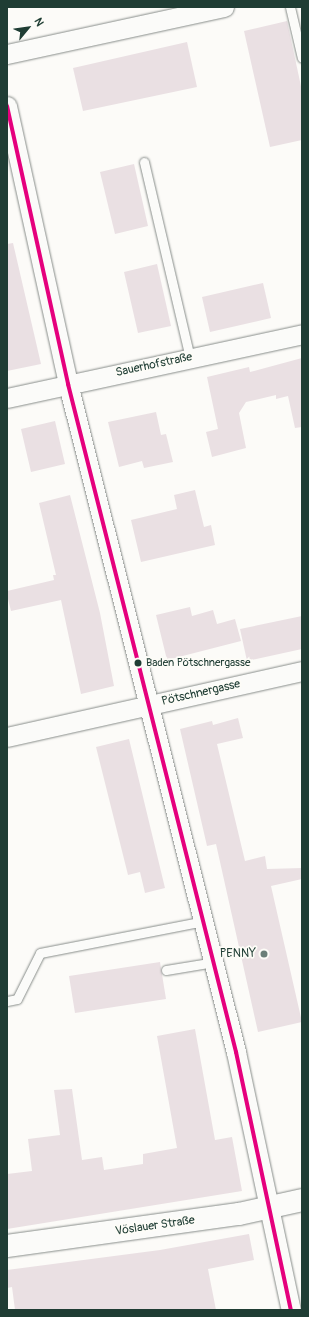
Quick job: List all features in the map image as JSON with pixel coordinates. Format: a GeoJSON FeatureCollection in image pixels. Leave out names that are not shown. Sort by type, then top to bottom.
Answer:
{"type":"FeatureCollection","features":[{"type":"Feature","properties":{"kind":"street"},"geometry":{"type":"LineString","coordinates":[[7,54],[224,7]]}},
{"type":"Feature","properties":{"kind":"street"},"geometry":{"type":"LineString","coordinates":[[7,106],[68,384],[148,705],[205,921],[236,1052],[268,1208],[291,1310]]}},
{"type":"Feature","properties":{"kind":"street","name":"Sauerhofstraße"},"geometry":{"type":"LineString","coordinates":[[7,398],[302,334]]}},
{"type":"Feature","properties":{"kind":"street","name":"Pötschnergasse"},"geometry":{"type":"LineString","coordinates":[[7,737],[302,671]]}},
{"type":"Feature","properties":{"kind":"street","name":"Vöslauer Straße"},"geometry":{"type":"LineString","coordinates":[[7,1246],[239,1214],[302,1200]]}},
{"type":"Feature","properties":{"kind":"lane"},"geometry":{"type":"LineString","coordinates":[[290,7],[302,58]]}},
{"type":"Feature","properties":{"kind":"lane"},"geometry":{"type":"LineString","coordinates":[[144,162],[190,358]]}},
{"type":"Feature","properties":{"kind":"lane"},"geometry":{"type":"LineString","coordinates":[[7,1001],[17,999],[40,953],[205,921]]}},
{"type":"Feature","properties":{"kind":"lane"},"geometry":{"type":"LineString","coordinates":[[166,970],[214,962]]}},
{"type":"Feature","properties":{"kind":"building"},"geometry":{"type":"Polygon","coordinates":[[[287,21],[302,91],[302,140],[270,147],[244,31],[287,21]]]}},
{"type":"Feature","properties":{"kind":"building"},"geometry":{"type":"Polygon","coordinates":[[[187,42],[197,87],[83,111],[73,68],[187,42]]]}},
{"type":"Feature","properties":{"kind":"building"},"geometry":{"type":"Polygon","coordinates":[[[134,164],[148,226],[115,234],[100,172],[134,164]]]}},
{"type":"Feature","properties":{"kind":"building"},"geometry":{"type":"Polygon","coordinates":[[[13,243],[41,364],[7,371],[7,244],[13,243]]]}},
{"type":"Feature","properties":{"kind":"building"},"geometry":{"type":"Polygon","coordinates":[[[157,264],[171,326],[138,333],[124,272],[157,264]]]}},
{"type":"Feature","properties":{"kind":"building"},"geometry":{"type":"Polygon","coordinates":[[[263,283],[271,318],[210,332],[202,297],[263,283]]]}},
{"type":"Feature","properties":{"kind":"building"},"geometry":{"type":"Polygon","coordinates":[[[302,358],[302,427],[295,428],[288,396],[276,399],[276,395],[246,402],[239,413],[246,448],[212,457],[206,432],[218,429],[207,377],[249,367],[250,372],[302,358]]]}},
{"type":"Feature","properties":{"kind":"building"},"geometry":{"type":"Polygon","coordinates":[[[156,412],[161,435],[166,434],[173,462],[144,468],[142,461],[119,467],[108,422],[156,412]]]}},
{"type":"Feature","properties":{"kind":"building"},"geometry":{"type":"Polygon","coordinates":[[[55,421],[65,464],[31,472],[21,429],[55,421]]]}},
{"type":"Feature","properties":{"kind":"building"},"geometry":{"type":"Polygon","coordinates":[[[195,490],[204,527],[211,525],[215,545],[141,562],[131,520],[177,509],[174,495],[195,490]]]}},
{"type":"Feature","properties":{"kind":"building"},"geometry":{"type":"Polygon","coordinates":[[[70,495],[100,613],[114,686],[81,694],[61,600],[11,611],[7,595],[7,591],[54,580],[53,575],[56,575],[39,503],[70,495]]]}},
{"type":"Feature","properties":{"kind":"building"},"geometry":{"type":"Polygon","coordinates":[[[190,607],[192,616],[213,610],[217,624],[235,619],[241,641],[167,660],[156,615],[190,607]]]}},
{"type":"Feature","properties":{"kind":"building"},"geometry":{"type":"Polygon","coordinates":[[[302,616],[302,649],[247,661],[240,629],[302,616]]]}},
{"type":"Feature","properties":{"kind":"building","name":"PENNY"},"geometry":{"type":"Polygon","coordinates":[[[238,718],[243,738],[217,744],[245,861],[265,856],[267,869],[302,868],[302,879],[271,886],[302,1022],[258,1032],[216,844],[207,846],[180,729],[212,721],[213,725],[238,718]]]}},
{"type":"Feature","properties":{"kind":"building"},"geometry":{"type":"Polygon","coordinates":[[[129,739],[165,888],[145,893],[140,872],[128,875],[96,747],[129,739]]]}},
{"type":"Feature","properties":{"kind":"building"},"geometry":{"type":"Polygon","coordinates":[[[160,962],[166,999],[75,1013],[69,976],[160,962]]]}},
{"type":"Feature","properties":{"kind":"building"},"geometry":{"type":"Polygon","coordinates":[[[195,1029],[215,1140],[232,1137],[242,1191],[7,1229],[7,1174],[32,1171],[28,1139],[60,1135],[54,1090],[72,1089],[82,1160],[102,1157],[104,1170],[143,1164],[143,1154],[177,1148],[157,1036],[195,1029]]]}},
{"type":"Feature","properties":{"kind":"building"},"geometry":{"type":"Polygon","coordinates":[[[249,1234],[254,1260],[208,1269],[216,1310],[15,1310],[12,1287],[7,1288],[7,1270],[160,1250],[249,1234]]]}},
{"type":"Feature","properties":{"kind":"transit line"},"geometry":{"type":"LineString","coordinates":[[7,106],[68,384],[236,1052],[291,1310]]}},
{"type":"Feature","properties":{"kind":"place","name":"Baden Pötschnergasse"},"geometry":{"type":"Point","coordinates":[138,663]}},
{"type":"Feature","properties":{"kind":"place","name":"PENNY"},"geometry":{"type":"Point","coordinates":[264,954]}}]}
